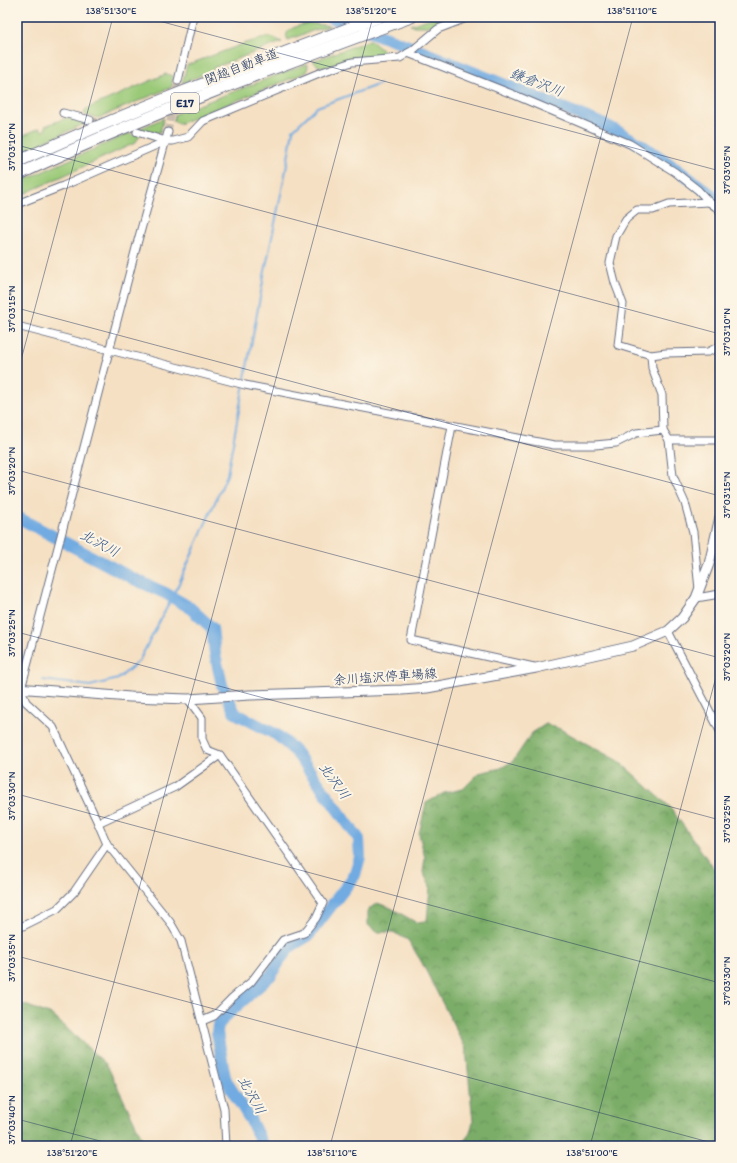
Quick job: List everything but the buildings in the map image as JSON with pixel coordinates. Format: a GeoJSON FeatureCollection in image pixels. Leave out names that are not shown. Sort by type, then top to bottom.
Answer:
{"type":"FeatureCollection","features":[{"type":"Feature","properties":{"kind":"highway","name":"関越自動車道"},"geometry":{"type":"LineString","coordinates":[[17,162],[93,128],[150,105],[379,17]]}},
{"type":"Feature","properties":{"kind":"highway","name":"関越自動車道"},"geometry":{"type":"LineString","coordinates":[[17,175],[55,157],[169,109],[355,37],[407,19]]}},
{"type":"Feature","properties":{"kind":"main road","name":"余川塩沢停車場線"},"geometry":{"type":"LineString","coordinates":[[19,688],[130,697],[188,699],[250,695],[402,690],[427,688],[536,668],[633,646],[668,631],[682,618],[696,598],[709,564],[720,517]]}},
{"type":"Feature","properties":{"kind":"street"},"geometry":{"type":"LineString","coordinates":[[178,81],[193,17]]}},
{"type":"Feature","properties":{"kind":"street"},"geometry":{"type":"LineString","coordinates":[[17,204],[166,141],[188,137],[203,121],[319,73],[352,62],[400,58],[411,51],[438,28],[469,17]]}},
{"type":"Feature","properties":{"kind":"street"},"geometry":{"type":"LineString","coordinates":[[411,51],[630,144],[676,172],[720,210]]}},
{"type":"Feature","properties":{"kind":"street"},"geometry":{"type":"LineString","coordinates":[[63,113],[90,120]]}},
{"type":"Feature","properties":{"kind":"street"},"geometry":{"type":"LineString","coordinates":[[137,132],[166,141]]}},
{"type":"Feature","properties":{"kind":"street"},"geometry":{"type":"LineString","coordinates":[[168,132],[137,244],[62,533],[19,688],[26,702],[53,727],[107,844],[170,922],[181,941],[224,1109],[226,1146]]}},
{"type":"Feature","properties":{"kind":"street"},"geometry":{"type":"LineString","coordinates":[[709,202],[669,204],[654,210],[637,210],[626,219],[616,236],[610,263],[615,283],[623,304],[618,345],[651,355],[666,353],[708,352],[720,346]]}},
{"type":"Feature","properties":{"kind":"street"},"geometry":{"type":"LineString","coordinates":[[17,326],[245,384],[554,445],[594,446],[616,443],[636,433],[663,430]]}},
{"type":"Feature","properties":{"kind":"street"},"geometry":{"type":"LineString","coordinates":[[651,355],[652,368],[662,395],[663,430],[669,440],[673,476],[685,503],[693,532],[699,589]]}},
{"type":"Feature","properties":{"kind":"street"},"geometry":{"type":"LineString","coordinates":[[452,426],[411,640],[536,668]]}},
{"type":"Feature","properties":{"kind":"street"},"geometry":{"type":"LineString","coordinates":[[669,440],[720,440]]}},
{"type":"Feature","properties":{"kind":"street"},"geometry":{"type":"LineString","coordinates":[[696,598],[720,594]]}},
{"type":"Feature","properties":{"kind":"street"},"geometry":{"type":"LineString","coordinates":[[668,631],[720,731]]}},
{"type":"Feature","properties":{"kind":"street"},"geometry":{"type":"LineString","coordinates":[[188,699],[202,718],[202,739],[207,750],[220,756],[322,903],[316,918],[304,933],[283,940],[251,982],[214,1016],[202,1021]]}},
{"type":"Feature","properties":{"kind":"street"},"geometry":{"type":"LineString","coordinates":[[98,823],[175,787],[220,756]]}},
{"type":"Feature","properties":{"kind":"street"},"geometry":{"type":"LineString","coordinates":[[17,929],[57,909],[74,892],[107,844]]}},
{"type":"Feature","properties":{"kind":"green space"},"geometry":{"type":"Polygon","coordinates":[[[434,17],[457,17],[434,26],[410,25],[434,17]]]}},
{"type":"Feature","properties":{"kind":"green space"},"geometry":{"type":"Polygon","coordinates":[[[309,23],[330,26],[288,40],[287,33],[289,30],[309,23]]]}},
{"type":"Feature","properties":{"kind":"green space"},"geometry":{"type":"Polygon","coordinates":[[[268,37],[282,42],[213,68],[212,71],[182,83],[187,65],[246,43],[268,37]]]}},
{"type":"Feature","properties":{"kind":"green space"},"geometry":{"type":"Polygon","coordinates":[[[370,40],[388,55],[351,58],[324,68],[317,65],[313,61],[370,40]]]}},
{"type":"Feature","properties":{"kind":"green space"},"geometry":{"type":"Polygon","coordinates":[[[306,64],[308,65],[307,72],[179,124],[173,121],[175,114],[306,64]]]}},
{"type":"Feature","properties":{"kind":"green space"},"geometry":{"type":"Polygon","coordinates":[[[166,74],[173,76],[172,87],[98,118],[85,115],[84,111],[88,108],[166,74]]]}},
{"type":"Feature","properties":{"kind":"green space"},"geometry":{"type":"Polygon","coordinates":[[[66,118],[86,123],[17,154],[17,138],[40,128],[42,131],[46,129],[45,126],[66,118]]]}},
{"type":"Feature","properties":{"kind":"green space"},"geometry":{"type":"Polygon","coordinates":[[[164,118],[160,132],[156,133],[139,129],[164,118]]]}},
{"type":"Feature","properties":{"kind":"green space"},"geometry":{"type":"Polygon","coordinates":[[[130,133],[140,136],[135,143],[17,197],[17,183],[130,133]]]}},
{"type":"Feature","properties":{"kind":"green space"},"geometry":{"type":"Polygon","coordinates":[[[546,724],[560,729],[618,761],[630,771],[670,807],[720,877],[720,1146],[454,1146],[465,1140],[471,1130],[473,1121],[466,1049],[421,961],[408,940],[393,932],[377,932],[368,925],[368,910],[377,903],[391,908],[417,923],[427,921],[430,886],[423,872],[425,858],[419,834],[426,803],[444,793],[463,789],[479,773],[501,768],[513,761],[532,733],[546,724]]]}},
{"type":"Feature","properties":{"kind":"green space"},"geometry":{"type":"Polygon","coordinates":[[[17,1002],[52,1015],[107,1065],[146,1146],[17,1146],[17,1002]]]}},
{"type":"Feature","properties":{"kind":"waterway","name":"鎌倉沢川"},"geometry":{"type":"LineString","coordinates":[[329,17],[406,45],[605,125],[650,151],[720,201]]}},
{"type":"Feature","properties":{"kind":"waterway"},"geometry":{"type":"LineString","coordinates":[[43,680],[90,686],[118,679],[139,661],[176,590],[227,475],[293,130],[317,107],[380,84]]}},
{"type":"Feature","properties":{"kind":"waterway","name":"北沢川"},"geometry":{"type":"LineString","coordinates":[[17,517],[134,579],[165,593],[189,607],[212,628],[215,654],[222,685],[235,713],[277,735],[295,751],[359,839],[360,857],[355,875],[308,936],[290,947],[271,975],[218,1025],[217,1032],[225,1077],[250,1119],[263,1146]]}},
{"type":"Feature","properties":{"kind":"tunnel"},"geometry":{"type":"LineString","coordinates":[[168,132],[178,81]]}},
{"type":"Feature","properties":{"kind":"tunnel"},"geometry":{"type":"LineString","coordinates":[[90,120],[137,132]]}}]}
